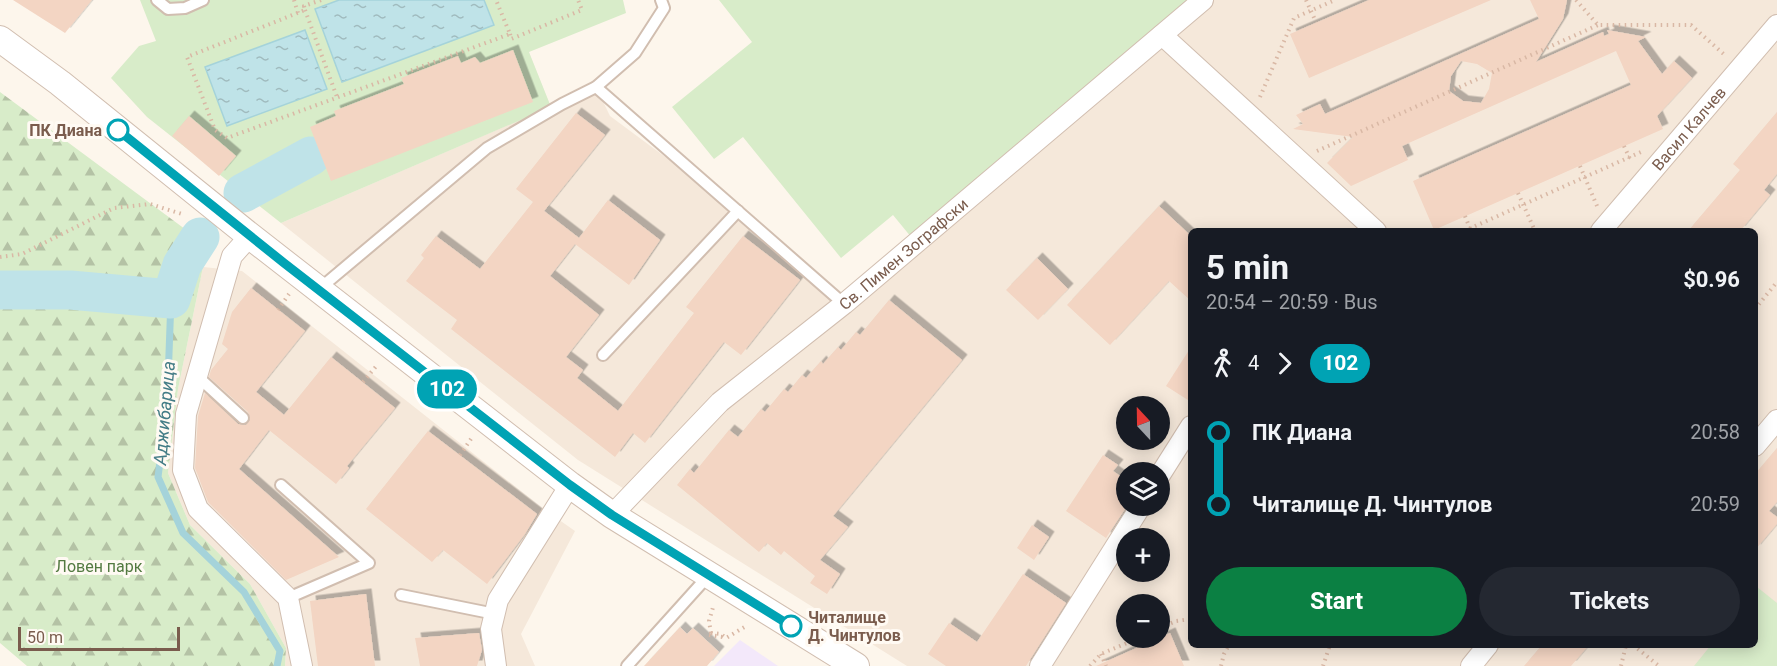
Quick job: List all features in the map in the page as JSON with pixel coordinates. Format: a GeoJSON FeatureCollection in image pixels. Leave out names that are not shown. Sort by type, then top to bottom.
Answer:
{"type":"FeatureCollection","features":[{"type":"Feature","properties":{"kind":"street","name":"Св. Пимен Зографски"},"geometry":{"type":"LineString","coordinates":[[612,515],[720,402],[844,304],[1203,0]]}},
{"type":"Feature","properties":{"kind":"street","name":"Васил Калчев"},"geometry":{"type":"LineString","coordinates":[[1603,228],[1777,25]]}},
{"type":"Feature","properties":{"kind":"street"},"geometry":{"type":"LineString","coordinates":[[1162,35],[1373,228]]}},
{"type":"Feature","properties":{"kind":"street"},"geometry":{"type":"LineString","coordinates":[[0,39],[60,83],[318,290],[570,485],[612,515],[856,666]]}},
{"type":"Feature","properties":{"kind":"street"},"geometry":{"type":"LineString","coordinates":[[250,236],[232,256],[186,414],[183,470],[198,509],[288,598],[302,666]]}},
{"type":"Feature","properties":{"kind":"street"},"geometry":{"type":"LineString","coordinates":[[1758,442],[1777,420]]}},
{"type":"Feature","properties":{"kind":"street"},"geometry":{"type":"LineString","coordinates":[[1168,462],[1188,431]]}},
{"type":"Feature","properties":{"kind":"street"},"geometry":{"type":"LineString","coordinates":[[496,666],[491,629],[498,600],[570,485]]}},
{"type":"Feature","properties":{"kind":"street"},"geometry":{"type":"LineString","coordinates":[[1040,666],[1134,516]]}},
{"type":"Feature","properties":{"kind":"street"},"geometry":{"type":"LineString","coordinates":[[1471,666],[1486,648]]}},
{"type":"Feature","properties":{"kind":"lane"},"geometry":{"type":"LineString","coordinates":[[157,0],[168,9],[185,8],[203,0]]}},
{"type":"Feature","properties":{"kind":"lane"},"geometry":{"type":"LineString","coordinates":[[318,290],[487,148],[596,87],[635,53],[663,8],[661,0]]}},
{"type":"Feature","properties":{"kind":"lane"},"geometry":{"type":"LineString","coordinates":[[596,87],[844,304]]}},
{"type":"Feature","properties":{"kind":"lane"},"geometry":{"type":"LineString","coordinates":[[603,355],[738,211]]}},
{"type":"Feature","properties":{"kind":"lane"},"geometry":{"type":"LineString","coordinates":[[197,376],[243,418]]}},
{"type":"Feature","properties":{"kind":"lane"},"geometry":{"type":"LineString","coordinates":[[281,485],[369,563],[288,598]]}},
{"type":"Feature","properties":{"kind":"lane"},"geometry":{"type":"LineString","coordinates":[[627,666],[709,575]]}},
{"type":"Feature","properties":{"kind":"lane"},"geometry":{"type":"LineString","coordinates":[[401,595],[495,614]]}},
{"type":"Feature","properties":{"kind":"path"},"geometry":{"type":"LineString","coordinates":[[294,0],[298,13]]}},
{"type":"Feature","properties":{"kind":"path"},"geometry":{"type":"LineString","coordinates":[[321,0],[304,6],[338,97]]}},
{"type":"Feature","properties":{"kind":"path"},"geometry":{"type":"LineString","coordinates":[[496,0],[512,39],[582,10],[578,0]]}},
{"type":"Feature","properties":{"kind":"path"},"geometry":{"type":"LineString","coordinates":[[1306,0],[1316,22]]}},
{"type":"Feature","properties":{"kind":"path"},"geometry":{"type":"LineString","coordinates":[[1251,117],[1294,18],[1335,0]]}},
{"type":"Feature","properties":{"kind":"path"},"geometry":{"type":"LineString","coordinates":[[1576,0],[1598,25]]}},
{"type":"Feature","properties":{"kind":"path"},"geometry":{"type":"LineString","coordinates":[[305,10],[188,57],[215,130],[227,138],[510,34]]}},
{"type":"Feature","properties":{"kind":"path"},"geometry":{"type":"LineString","coordinates":[[1298,160],[1598,25],[1691,25],[1739,68]]}},
{"type":"Feature","properties":{"kind":"path"},"geometry":{"type":"LineString","coordinates":[[1474,228],[1651,148]]}},
{"type":"Feature","properties":{"kind":"path"},"geometry":{"type":"LineString","coordinates":[[1580,166],[1603,228]]}},
{"type":"Feature","properties":{"kind":"path"},"geometry":{"type":"LineString","coordinates":[[1518,192],[1533,228]]}},
{"type":"Feature","properties":{"kind":"path"},"geometry":{"type":"LineString","coordinates":[[0,257],[22,254],[114,208],[150,204],[185,215]]}},
{"type":"Feature","properties":{"kind":"path"},"geometry":{"type":"LineString","coordinates":[[1465,216],[1469,228]]}},
{"type":"Feature","properties":{"kind":"path"},"geometry":{"type":"LineString","coordinates":[[1758,305],[1777,282]]}},
{"type":"Feature","properties":{"kind":"path"},"geometry":{"type":"LineString","coordinates":[[278,310],[291,291]]}},
{"type":"Feature","properties":{"kind":"path"},"geometry":{"type":"LineString","coordinates":[[363,382],[376,366]]}},
{"type":"Feature","properties":{"kind":"path"},"geometry":{"type":"LineString","coordinates":[[460,455],[470,441]]}},
{"type":"Feature","properties":{"kind":"path"},"geometry":{"type":"LineString","coordinates":[[716,599],[709,621],[708,636],[726,638],[750,624]]}},
{"type":"Feature","properties":{"kind":"path"},"geometry":{"type":"LineString","coordinates":[[1170,624],[1188,619]]}},
{"type":"Feature","properties":{"kind":"path"},"geometry":{"type":"LineString","coordinates":[[1090,666],[1101,654],[1116,648]]}},
{"type":"Feature","properties":{"kind":"path"},"geometry":{"type":"LineString","coordinates":[[1221,666],[1227,648]]}},
{"type":"Feature","properties":{"kind":"path"},"geometry":{"type":"LineString","coordinates":[[1323,666],[1329,648]]}},
{"type":"Feature","properties":{"kind":"path"},"geometry":{"type":"LineString","coordinates":[[1621,666],[1625,648]]}},
{"type":"Feature","properties":{"kind":"path"},"geometry":{"type":"LineString","coordinates":[[1637,648],[1659,666]]}},
{"type":"Feature","properties":{"kind":"path"},"geometry":{"type":"LineString","coordinates":[[1101,654],[1106,666]]}},
{"type":"Feature","properties":{"kind":"shaded area"},"geometry":{"type":"Polygon","coordinates":[[[1203,0],[1777,0],[1777,666],[907,666],[578,460],[281,223],[596,87],[610,116],[738,211],[844,303],[1203,0]]]}},
{"type":"Feature","properties":{"kind":"shaded area"},"geometry":{"type":"Polygon","coordinates":[[[203,267],[242,271],[545,510],[575,531],[521,634],[535,666],[285,666],[286,648],[250,584],[190,525],[168,473],[178,389],[203,267]]]}},
{"type":"Feature","properties":{"kind":"shaded area"},"geometry":{"type":"Polygon","coordinates":[[[740,640],[778,666],[714,666],[740,640]]]}},
{"type":"Feature","properties":{"kind":"green space"},"geometry":{"type":"Polygon","coordinates":[[[140,0],[623,0],[626,13],[529,52],[551,107],[281,223],[147,117],[111,78],[139,46],[156,41],[140,0]]]}},
{"type":"Feature","properties":{"kind":"green space"},"geometry":{"type":"Polygon","coordinates":[[[719,0],[1193,0],[916,243],[893,215],[841,258],[743,137],[714,159],[672,107],[752,42],[719,0]]]}},
{"type":"Feature","properties":{"kind":"green space","name":"Ловен парк"},"geometry":{"type":"Polygon","coordinates":[[[0,92],[193,235],[203,267],[178,389],[168,473],[190,525],[250,584],[286,648],[285,666],[27,666],[0,643],[0,92]]]}},
{"type":"Feature","properties":{"kind":"green space"},"geometry":{"type":"Polygon","coordinates":[[[1758,588],[1777,603],[1777,666],[1694,666],[1709,648],[1758,648],[1758,588]]]}},
{"type":"Feature","properties":{"kind":"water"},"geometry":{"type":"Polygon","coordinates":[[[339,0],[484,0],[494,25],[342,82],[315,9],[339,0]]]}},
{"type":"Feature","properties":{"kind":"water"},"geometry":{"type":"Polygon","coordinates":[[[305,30],[327,89],[227,126],[205,67],[305,30]]]}},
{"type":"Feature","properties":{"kind":"building"},"geometry":{"type":"Polygon","coordinates":[[[13,0],[92,0],[65,33],[13,0]]]}},
{"type":"Feature","properties":{"kind":"building"},"geometry":{"type":"Polygon","coordinates":[[[1369,0],[1491,0],[1309,78],[1290,34],[1369,0]]]}},
{"type":"Feature","properties":{"kind":"building"},"geometry":{"type":"Polygon","coordinates":[[[1530,0],[1567,0],[1563,19],[1536,62],[1603,32],[1604,36],[1609,34],[1607,30],[1646,37],[1638,41],[1662,74],[1674,61],[1692,78],[1657,116],[1663,129],[1439,228],[1433,228],[1413,181],[1631,85],[1616,51],[1402,146],[1408,160],[1351,186],[1327,163],[1353,137],[1293,129],[1303,124],[1296,115],[1320,104],[1325,114],[1539,19],[1530,0]],[[1461,61],[1451,76],[1449,91],[1463,101],[1481,103],[1489,89],[1492,73],[1477,64],[1461,61]]]}},
{"type":"Feature","properties":{"kind":"building"},"geometry":{"type":"Polygon","coordinates":[[[513,50],[533,102],[331,181],[310,127],[336,116],[334,111],[404,84],[401,78],[458,56],[461,63],[475,57],[480,63],[513,50]]]}},
{"type":"Feature","properties":{"kind":"building"},"geometry":{"type":"Polygon","coordinates":[[[1777,112],[1777,174],[1764,190],[1770,195],[1742,228],[1691,228],[1740,170],[1733,164],[1777,112]]]}},
{"type":"Feature","properties":{"kind":"building"},"geometry":{"type":"Polygon","coordinates":[[[576,113],[605,135],[544,211],[579,238],[608,200],[660,240],[629,285],[575,244],[550,276],[599,315],[566,357],[583,370],[577,378],[618,411],[694,313],[686,307],[743,236],[800,280],[741,355],[724,342],[645,443],[633,433],[615,457],[451,329],[457,320],[406,281],[424,258],[421,255],[436,236],[480,269],[533,202],[516,189],[576,113]]]}},
{"type":"Feature","properties":{"kind":"building"},"geometry":{"type":"Polygon","coordinates":[[[189,116],[236,156],[219,176],[172,136],[189,116]]]}},
{"type":"Feature","properties":{"kind":"building"},"geometry":{"type":"Polygon","coordinates":[[[1159,206],[1188,233],[1188,298],[1169,281],[1110,345],[1067,305],[1159,206]]]}},
{"type":"Feature","properties":{"kind":"building"},"geometry":{"type":"Polygon","coordinates":[[[1037,258],[1068,289],[1038,320],[1006,290],[1037,258]]]}},
{"type":"Feature","properties":{"kind":"building"},"geometry":{"type":"Polygon","coordinates":[[[251,288],[305,331],[256,392],[284,415],[331,357],[395,408],[347,466],[349,468],[336,484],[269,430],[239,469],[339,557],[286,580],[208,502],[195,468],[198,416],[205,393],[238,424],[246,425],[250,420],[248,412],[209,377],[211,370],[228,349],[222,344],[232,312],[251,288]]]}},
{"type":"Feature","properties":{"kind":"building"},"geometry":{"type":"Polygon","coordinates":[[[889,300],[962,360],[833,516],[848,527],[820,560],[840,574],[827,594],[810,583],[815,576],[784,551],[781,555],[767,543],[759,552],[677,485],[690,469],[694,473],[729,430],[738,437],[761,409],[765,412],[784,389],[788,392],[802,375],[806,378],[838,347],[841,350],[856,332],[860,335],[889,300]]]}},
{"type":"Feature","properties":{"kind":"building"},"geometry":{"type":"Polygon","coordinates":[[[1188,352],[1188,400],[1166,386],[1188,352]]]}},
{"type":"Feature","properties":{"kind":"building"},"geometry":{"type":"Polygon","coordinates":[[[428,431],[537,514],[525,534],[487,584],[443,550],[432,562],[366,509],[428,431]]]}},
{"type":"Feature","properties":{"kind":"building"},"geometry":{"type":"Polygon","coordinates":[[[1777,448],[1777,502],[1769,511],[1777,517],[1777,524],[1758,546],[1758,470],[1777,448]]]}},
{"type":"Feature","properties":{"kind":"building"},"geometry":{"type":"Polygon","coordinates":[[[1103,455],[1116,464],[1113,471],[1116,473],[1116,516],[1120,516],[1106,538],[1066,511],[1103,455]]]}},
{"type":"Feature","properties":{"kind":"building"},"geometry":{"type":"Polygon","coordinates":[[[1032,525],[1049,537],[1034,560],[1017,548],[1032,525]]]}},
{"type":"Feature","properties":{"kind":"building"},"geometry":{"type":"Polygon","coordinates":[[[1023,574],[1066,603],[1026,666],[946,666],[928,654],[949,623],[977,642],[1023,574]]]}},
{"type":"Feature","properties":{"kind":"building"},"geometry":{"type":"Polygon","coordinates":[[[366,594],[375,666],[318,666],[310,601],[366,594]]]}},
{"type":"Feature","properties":{"kind":"building"},"geometry":{"type":"Polygon","coordinates":[[[680,627],[687,634],[693,628],[719,652],[707,666],[644,666],[680,627]]]}},
{"type":"Feature","properties":{"kind":"building"},"geometry":{"type":"Polygon","coordinates":[[[479,633],[482,650],[477,666],[420,666],[415,638],[479,633]]]}},
{"type":"Feature","properties":{"kind":"building"},"geometry":{"type":"Polygon","coordinates":[[[1170,633],[1184,666],[1096,666],[1136,648],[1170,648],[1170,633]]]}},
{"type":"Feature","properties":{"kind":"building"},"geometry":{"type":"Polygon","coordinates":[[[1539,648],[1586,648],[1571,666],[1524,666],[1539,648]]]}},
{"type":"Feature","properties":{"kind":"waterway"},"geometry":{"type":"LineString","coordinates":[[243,193],[311,156]]}},
{"type":"Feature","properties":{"kind":"waterway"},"geometry":{"type":"LineString","coordinates":[[0,290],[70,290],[171,299],[182,265],[200,237]]}},
{"type":"Feature","properties":{"kind":"waterway","name":"Аджибарица"},"geometry":{"type":"LineString","coordinates":[[171,299],[167,408],[158,477],[183,533],[244,592],[280,651],[277,666]]}},
{"type":"Feature","properties":{"kind":"bus line","name":"102"},"geometry":{"type":"LineString","coordinates":[[118,130],[284,263],[570,485],[612,515],[791,626]]}},
{"type":"Feature","properties":{"kind":"place","name":"ПК Диана"},"geometry":{"type":"Point","coordinates":[118,130]}},
{"type":"Feature","properties":{"kind":"place","name":"Читалище Д. Чинтулов"},"geometry":{"type":"Point","coordinates":[791,626]}}]}
